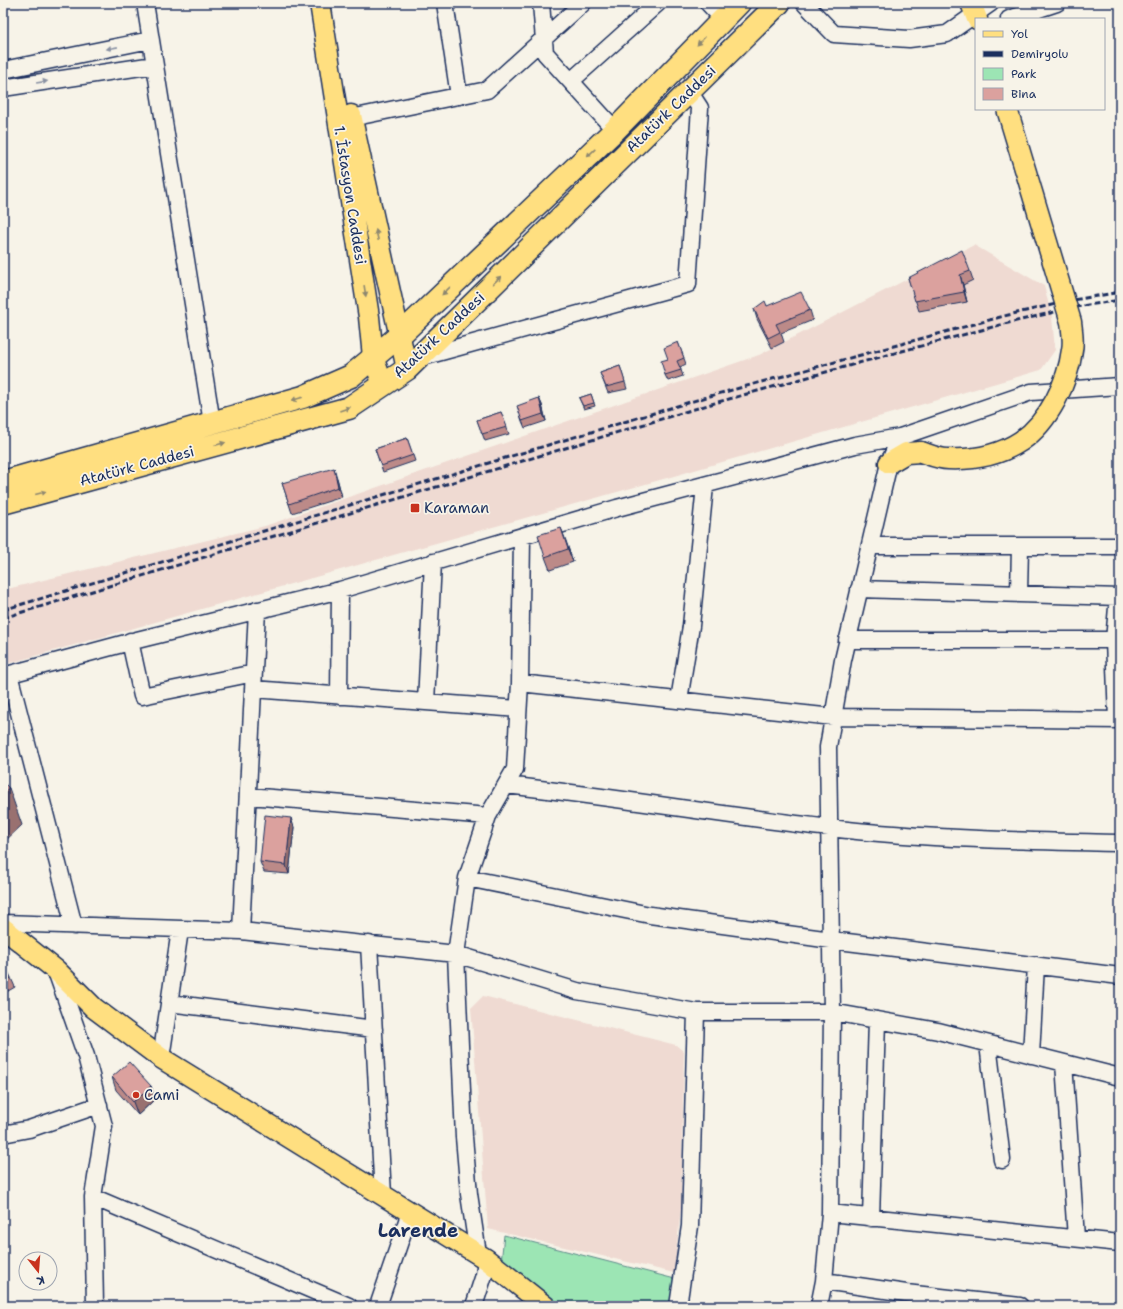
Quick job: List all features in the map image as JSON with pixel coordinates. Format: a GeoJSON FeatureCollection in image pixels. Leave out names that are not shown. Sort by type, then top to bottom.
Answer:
{"type":"FeatureCollection","features":[{"type":"Feature","properties":{"kind":"highway","name":"Atatürk Caddesi"},"geometry":{"type":"LineString","coordinates":[[3,482],[303,397],[351,376],[399,336],[614,130],[739,3]]}},
{"type":"Feature","properties":{"kind":"highway","name":"Atatürk Caddesi"},"geometry":{"type":"LineString","coordinates":[[3,503],[349,408],[412,364],[779,3]]}},
{"type":"Feature","properties":{"kind":"main road","name":"1. İstasyon Caddesi"},"geometry":{"type":"LineString","coordinates":[[320,3],[370,318],[373,357],[383,385]]}},
{"type":"Feature","properties":{"kind":"main road","name":"1. İstasyon Caddesi"},"geometry":{"type":"LineString","coordinates":[[333,3],[351,118],[399,336],[412,364]]}},
{"type":"Feature","properties":{"kind":"main road"},"geometry":{"type":"LineString","coordinates":[[889,463],[906,453],[922,452],[947,459],[987,456],[1021,441],[1044,419],[1067,374],[1073,349],[1071,322],[1007,110]]}},
{"type":"Feature","properties":{"kind":"main road"},"geometry":{"type":"LineString","coordinates":[[3,928],[56,970],[94,1008],[161,1058],[482,1257],[545,1306]]}},
{"type":"Feature","properties":{"kind":"street"},"geometry":{"type":"LineString","coordinates":[[145,3],[212,423]]}},
{"type":"Feature","properties":{"kind":"street"},"geometry":{"type":"LineString","coordinates":[[445,3],[459,96]]}},
{"type":"Feature","properties":{"kind":"street"},"geometry":{"type":"LineString","coordinates":[[541,3],[545,53],[614,130]]}},
{"type":"Feature","properties":{"kind":"street"},"geometry":{"type":"LineString","coordinates":[[351,118],[487,90],[543,41],[582,3]]}},
{"type":"Feature","properties":{"kind":"street"},"geometry":{"type":"LineString","coordinates":[[571,81],[658,3]]}},
{"type":"Feature","properties":{"kind":"street"},"geometry":{"type":"LineString","coordinates":[[708,3],[723,19]]}},
{"type":"Feature","properties":{"kind":"street"},"geometry":{"type":"LineString","coordinates":[[1012,18],[1057,3]]}},
{"type":"Feature","properties":{"kind":"street"},"geometry":{"type":"LineString","coordinates":[[805,4],[834,34],[909,39],[946,34],[978,10]]}},
{"type":"Feature","properties":{"kind":"street"},"geometry":{"type":"LineString","coordinates":[[3,70],[150,40]]}},
{"type":"Feature","properties":{"kind":"street"},"geometry":{"type":"LineString","coordinates":[[3,88],[154,65]]}},
{"type":"Feature","properties":{"kind":"street"},"geometry":{"type":"LineString","coordinates":[[412,364],[688,284],[700,108],[689,91]]}},
{"type":"Feature","properties":{"kind":"street"},"geometry":{"type":"LineString","coordinates":[[74,926],[6,675],[130,641],[340,590],[617,508],[705,486],[855,445],[900,437],[1031,392],[1120,386]]}},
{"type":"Feature","properties":{"kind":"street"},"geometry":{"type":"LineString","coordinates":[[819,1306],[824,1281],[830,1213],[832,1012],[828,747],[847,640],[889,463],[900,437]]}},
{"type":"Feature","properties":{"kind":"street"},"geometry":{"type":"LineString","coordinates":[[679,700],[691,626],[705,486]]}},
{"type":"Feature","properties":{"kind":"street"},"geometry":{"type":"LineString","coordinates":[[474,1306],[484,1275],[482,1257],[469,1194],[464,1137],[456,954],[467,878],[488,816],[515,769],[520,683],[522,537]]}},
{"type":"Feature","properties":{"kind":"street"},"geometry":{"type":"LineString","coordinates":[[870,546],[1120,546]]}},
{"type":"Feature","properties":{"kind":"street"},"geometry":{"type":"LineString","coordinates":[[1019,594],[1020,546]]}},
{"type":"Feature","properties":{"kind":"street"},"geometry":{"type":"LineString","coordinates":[[426,702],[433,562]]}},
{"type":"Feature","properties":{"kind":"street"},"geometry":{"type":"LineString","coordinates":[[339,696],[340,590]]}},
{"type":"Feature","properties":{"kind":"street"},"geometry":{"type":"LineString","coordinates":[[520,683],[833,717],[1119,720],[1117,640],[1119,597],[859,590]]}},
{"type":"Feature","properties":{"kind":"street"},"geometry":{"type":"LineString","coordinates":[[241,931],[257,610]]}},
{"type":"Feature","properties":{"kind":"street"},"geometry":{"type":"LineString","coordinates":[[847,640],[1117,640]]}},
{"type":"Feature","properties":{"kind":"street"},"geometry":{"type":"LineString","coordinates":[[130,641],[142,696],[253,681],[339,696],[518,709]]}},
{"type":"Feature","properties":{"kind":"street"},"geometry":{"type":"LineString","coordinates":[[506,785],[574,792],[829,828],[1000,841],[1120,843]]}},
{"type":"Feature","properties":{"kind":"street"},"geometry":{"type":"LineString","coordinates":[[248,796],[488,816]]}},
{"type":"Feature","properties":{"kind":"street"},"geometry":{"type":"LineString","coordinates":[[467,878],[650,915],[831,940],[1120,976]]}},
{"type":"Feature","properties":{"kind":"street"},"geometry":{"type":"LineString","coordinates":[[3,923],[241,931],[456,954],[577,991],[696,1012],[832,1012],[938,1031],[1120,1077]]}},
{"type":"Feature","properties":{"kind":"street"},"geometry":{"type":"LineString","coordinates":[[161,1058],[180,930]]}},
{"type":"Feature","properties":{"kind":"street"},"geometry":{"type":"LineString","coordinates":[[369,944],[383,1196]]}},
{"type":"Feature","properties":{"kind":"street"},"geometry":{"type":"LineString","coordinates":[[1031,1055],[1036,965]]}},
{"type":"Feature","properties":{"kind":"street"},"geometry":{"type":"LineString","coordinates":[[56,970],[86,1056],[104,1126],[93,1197],[95,1306]]}},
{"type":"Feature","properties":{"kind":"street"},"geometry":{"type":"LineString","coordinates":[[169,1003],[374,1029]]}},
{"type":"Feature","properties":{"kind":"street"},"geometry":{"type":"LineString","coordinates":[[678,1306],[690,1226],[696,1012]]}},
{"type":"Feature","properties":{"kind":"street"},"geometry":{"type":"LineString","coordinates":[[871,1218],[877,1020]]}},
{"type":"Feature","properties":{"kind":"street"},"geometry":{"type":"LineString","coordinates":[[988,1044],[1002,1160]]}},
{"type":"Feature","properties":{"kind":"street"},"geometry":{"type":"LineString","coordinates":[[1064,1063],[1076,1238]]}},
{"type":"Feature","properties":{"kind":"street"},"geometry":{"type":"LineString","coordinates":[[3,1134],[29,1129],[99,1105]]}},
{"type":"Feature","properties":{"kind":"street"},"geometry":{"type":"LineString","coordinates":[[93,1197],[349,1306]]}},
{"type":"Feature","properties":{"kind":"street"},"geometry":{"type":"LineString","coordinates":[[378,1306],[410,1212]]}},
{"type":"Feature","properties":{"kind":"street"},"geometry":{"type":"LineString","coordinates":[[830,1213],[1120,1243]]}},
{"type":"Feature","properties":{"kind":"street"},"geometry":{"type":"LineString","coordinates":[[824,1281],[906,1300],[1020,1306]]}},
{"type":"Feature","properties":{"kind":"shaded area"},"geometry":{"type":"Polygon","coordinates":[[[974,245],[1044,286],[1052,317],[1055,350],[1041,370],[674,476],[3,665],[3,590],[265,526],[759,355],[974,245]]]}},
{"type":"Feature","properties":{"kind":"shaded area"},"geometry":{"type":"Polygon","coordinates":[[[483,996],[676,1045],[684,1052],[681,1207],[674,1273],[488,1229],[471,1008],[483,996]]]}},
{"type":"Feature","properties":{"kind":"green space"},"geometry":{"type":"Polygon","coordinates":[[[504,1235],[675,1279],[670,1306],[558,1306],[501,1263],[504,1235]]]}},
{"type":"Feature","properties":{"kind":"building"},"geometry":{"type":"Polygon","coordinates":[[[962,250],[970,271],[960,275],[964,292],[915,301],[908,278],[962,250]]]}},
{"type":"Feature","properties":{"kind":"building"},"geometry":{"type":"Polygon","coordinates":[[[801,292],[810,310],[776,324],[780,332],[768,338],[754,309],[765,301],[767,306],[801,292]]]}},
{"type":"Feature","properties":{"kind":"building"},"geometry":{"type":"Polygon","coordinates":[[[678,342],[684,358],[677,361],[681,370],[665,375],[661,361],[668,359],[664,348],[678,342]]]}},
{"type":"Feature","properties":{"kind":"building"},"geometry":{"type":"Polygon","coordinates":[[[620,366],[625,382],[606,387],[600,373],[620,366]]]}},
{"type":"Feature","properties":{"kind":"building"},"geometry":{"type":"Polygon","coordinates":[[[591,394],[594,403],[583,406],[579,398],[591,394]]]}},
{"type":"Feature","properties":{"kind":"building"},"geometry":{"type":"Polygon","coordinates":[[[539,398],[543,414],[522,421],[517,406],[539,398]]]}},
{"type":"Feature","properties":{"kind":"building"},"geometry":{"type":"Polygon","coordinates":[[[501,412],[507,427],[482,434],[477,420],[501,412]]]}},
{"type":"Feature","properties":{"kind":"building"},"geometry":{"type":"Polygon","coordinates":[[[407,438],[413,455],[381,466],[375,449],[407,438]]]}},
{"type":"Feature","properties":{"kind":"building"},"geometry":{"type":"Polygon","coordinates":[[[334,468],[338,487],[289,504],[282,483],[334,468]]]}},
{"type":"Feature","properties":{"kind":"building"},"geometry":{"type":"Polygon","coordinates":[[[561,528],[568,549],[545,557],[538,535],[561,528]]]}},
{"type":"Feature","properties":{"kind":"building"},"geometry":{"type":"Polygon","coordinates":[[[3,782],[9,788],[3,793],[3,782]]]}},
{"type":"Feature","properties":{"kind":"building"},"geometry":{"type":"Polygon","coordinates":[[[265,815],[291,818],[286,865],[260,862],[265,815]]]}},
{"type":"Feature","properties":{"kind":"building"},"geometry":{"type":"Polygon","coordinates":[[[3,962],[11,978],[3,982],[3,962]]]}},
{"type":"Feature","properties":{"kind":"building"},"geometry":{"type":"Polygon","coordinates":[[[129,1062],[151,1086],[133,1102],[112,1077],[129,1062]]]}},
{"type":"Feature","properties":{"kind":"railway"},"geometry":{"type":"LineString","coordinates":[[3,610],[710,396],[1004,316],[1073,300],[1120,292]]}},
{"type":"Feature","properties":{"kind":"railway"},"geometry":{"type":"LineString","coordinates":[[3,618],[711,404],[1004,324],[1076,307],[1120,300]]}},
{"type":"Feature","properties":{"kind":"place","name":"Karaman"},"geometry":{"type":"Point","coordinates":[415,508]}},
{"type":"Feature","properties":{"kind":"place","name":"Cami"},"geometry":{"type":"Point","coordinates":[136,1095]}},
{"type":"Feature","properties":{"kind":"district","name":"Larende"},"geometry":{"type":"Point","coordinates":[418,1230]}}]}
